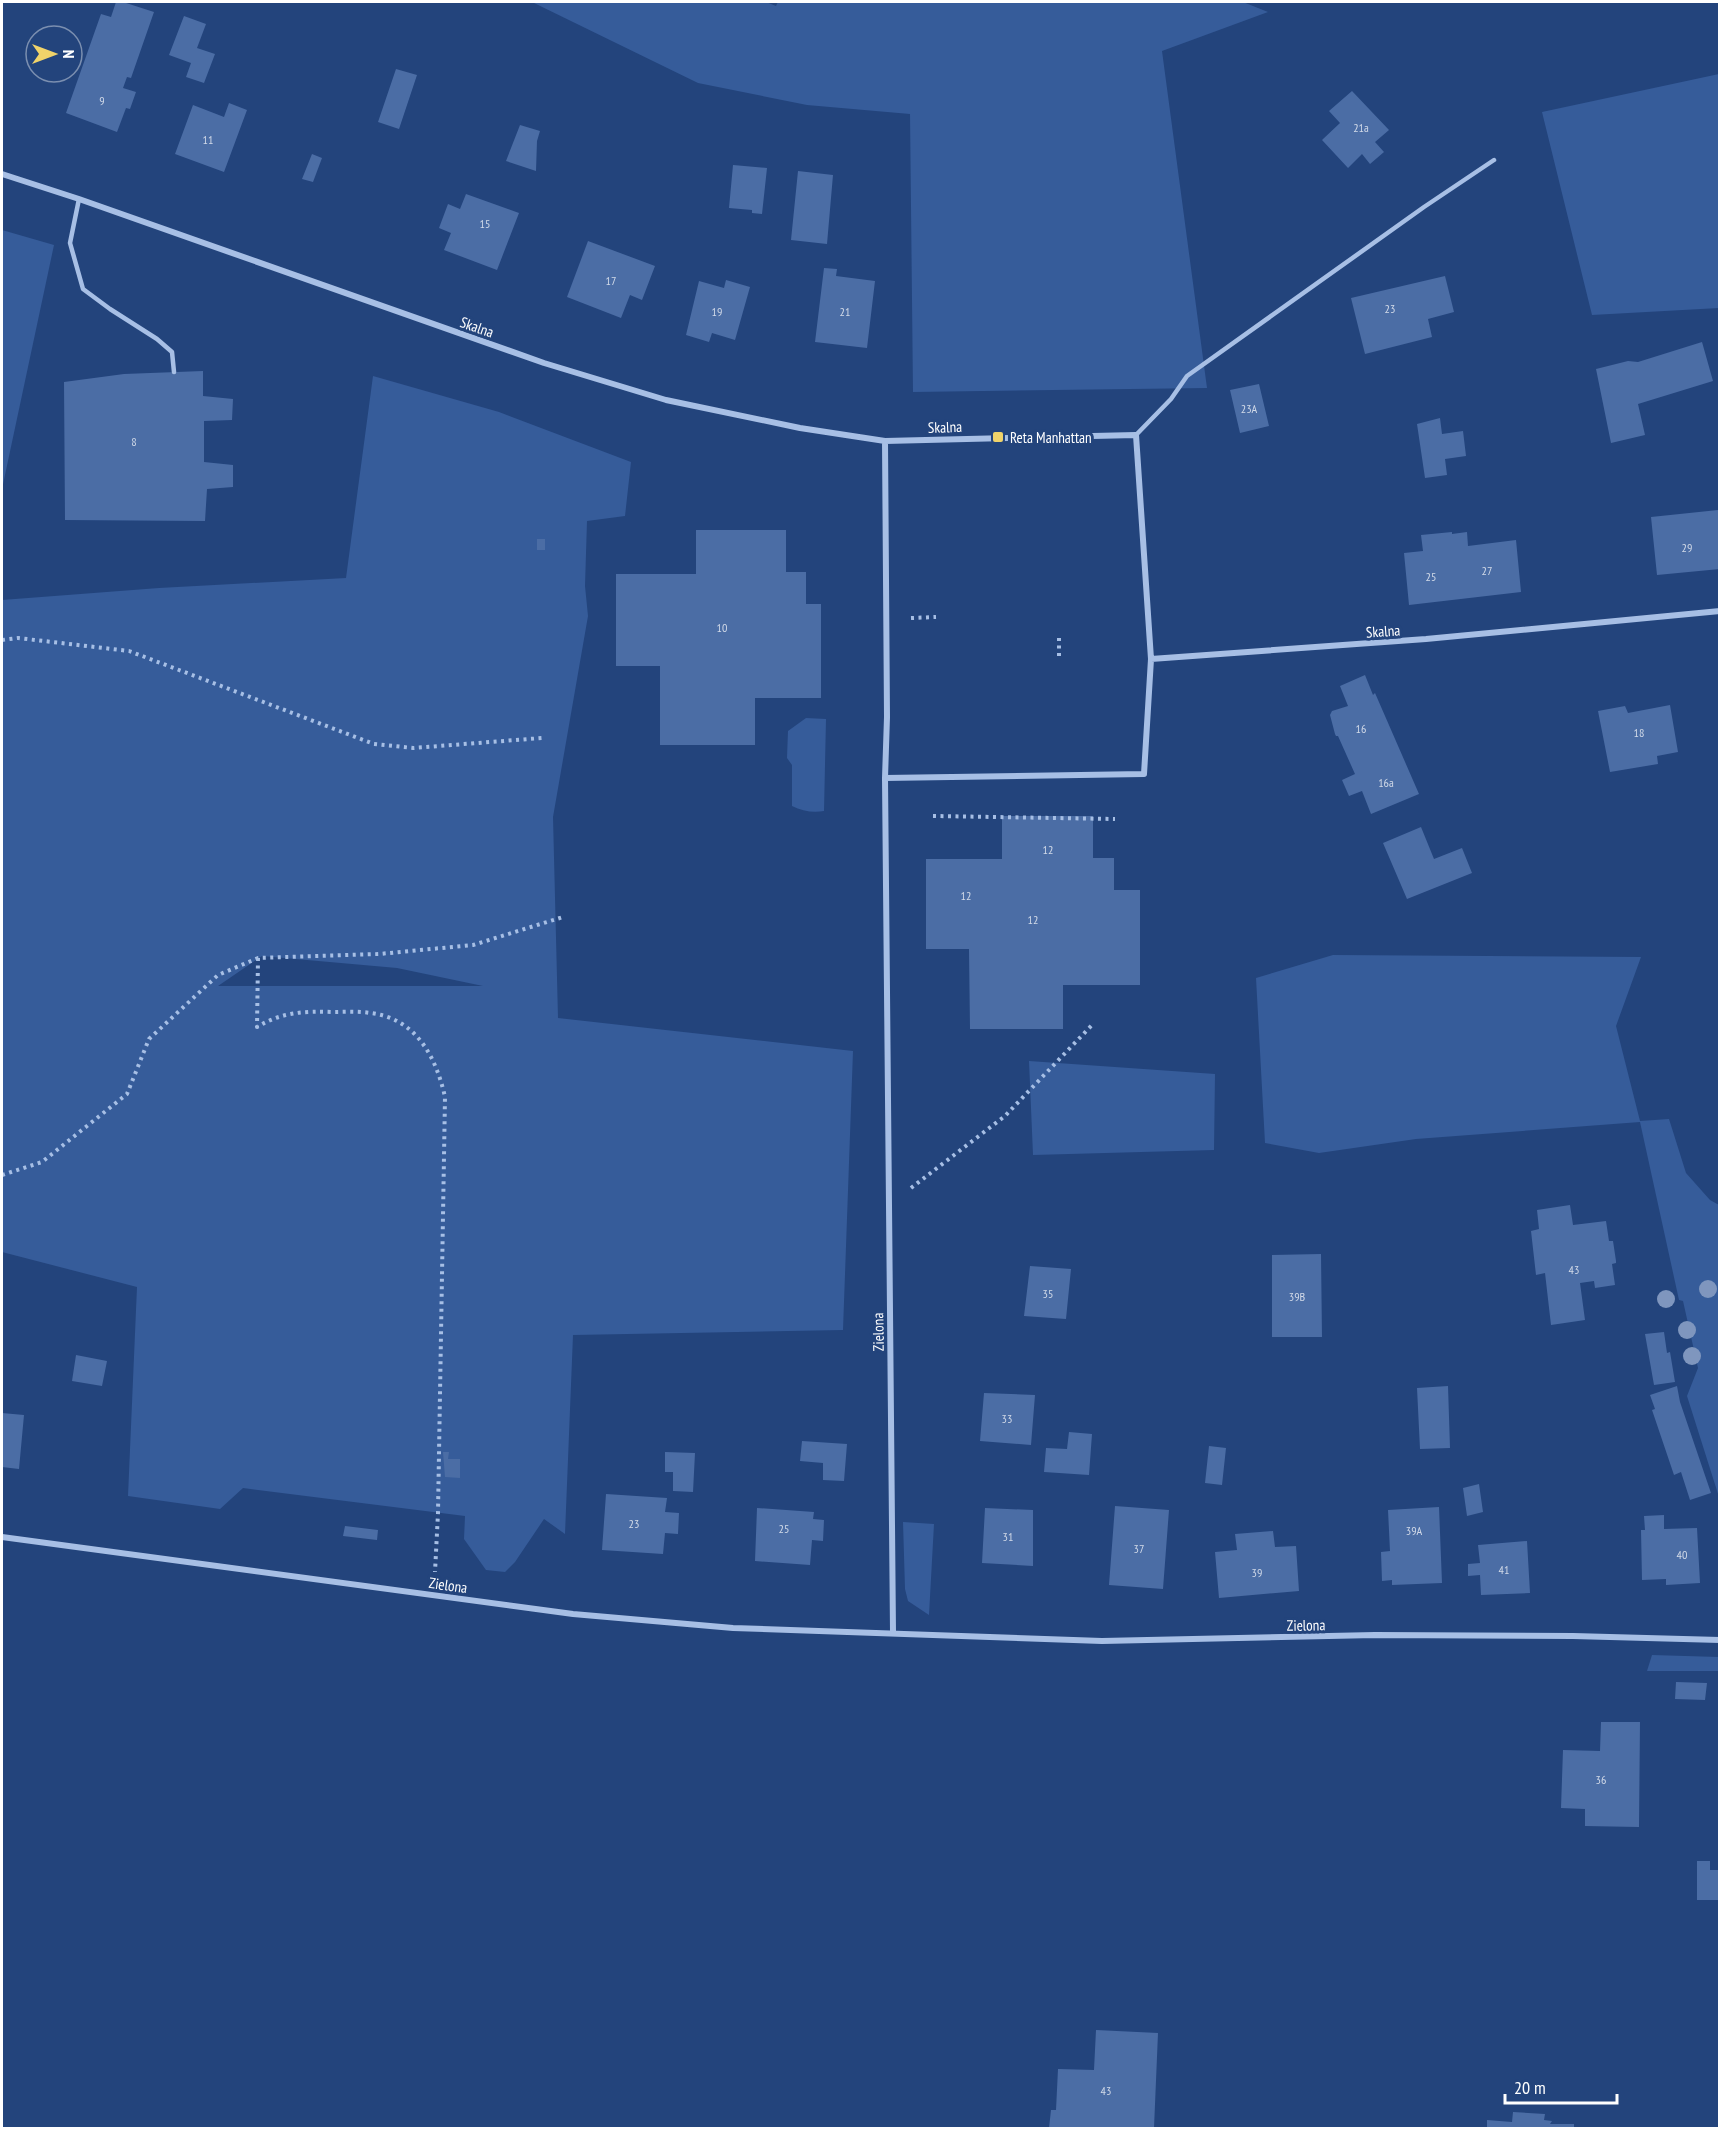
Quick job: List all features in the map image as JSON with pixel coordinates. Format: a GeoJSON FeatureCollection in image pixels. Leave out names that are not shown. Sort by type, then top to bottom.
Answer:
{"type":"FeatureCollection","features":[{"type":"Feature","properties":{"kind":"street","name":"Skalna"},"geometry":{"type":"LineString","coordinates":[[2,174],[544,363],[666,400],[800,428],[885,441],[1136,435]]}},
{"type":"Feature","properties":{"kind":"street"},"geometry":{"type":"LineString","coordinates":[[885,778],[1144,774],[1151,659],[1136,435]]}},
{"type":"Feature","properties":{"kind":"street","name":"Zielona"},"geometry":{"type":"LineString","coordinates":[[885,441],[887,717],[885,778],[893,1632]]}},
{"type":"Feature","properties":{"kind":"street","name":"Skalna"},"geometry":{"type":"LineString","coordinates":[[1151,659],[1426,639],[1719,611]]}},
{"type":"Feature","properties":{"kind":"street","name":"Zielona"},"geometry":{"type":"LineString","coordinates":[[2,1537],[573,1614],[733,1628],[1102,1641],[1375,1635],[1574,1636],[1719,1640]]}},
{"type":"Feature","properties":{"kind":"lane"},"geometry":{"type":"LineString","coordinates":[[1136,435],[1171,399],[1187,376],[1424,207],[1494,160]]}},
{"type":"Feature","properties":{"kind":"lane"},"geometry":{"type":"LineString","coordinates":[[79,199],[70,243],[83,289],[157,339],[172,352],[174,372]]}},
{"type":"Feature","properties":{"kind":"path"},"geometry":{"type":"LineString","coordinates":[[911,618],[936,617]]}},
{"type":"Feature","properties":{"kind":"path"},"geometry":{"type":"LineString","coordinates":[[2,640],[18,638],[129,651],[374,744],[413,748],[542,738]]}},
{"type":"Feature","properties":{"kind":"path"},"geometry":{"type":"LineString","coordinates":[[1059,638],[1059,660]]}},
{"type":"Feature","properties":{"kind":"path"},"geometry":{"type":"LineString","coordinates":[[933,816],[1115,819]]}},
{"type":"Feature","properties":{"kind":"path"},"geometry":{"type":"LineString","coordinates":[[2,1175],[42,1162],[127,1094],[149,1039],[218,975],[258,958],[379,954],[473,945],[563,917]]}},
{"type":"Feature","properties":{"kind":"path"},"geometry":{"type":"LineString","coordinates":[[258,958],[257,1028],[282,1014],[295,1012],[371,1013],[388,1017],[410,1031],[430,1054],[439,1072],[445,1097],[438,1513],[434,1595]]}},
{"type":"Feature","properties":{"kind":"path"},"geometry":{"type":"LineString","coordinates":[[889,1204],[1005,1116],[1092,1025]]}},
{"type":"Feature","properties":{"kind":"shaded area"},"geometry":{"type":"Polygon","coordinates":[[[532,2],[766,2],[776,6],[778,2],[1243,2],[1268,12],[1162,51],[1207,388],[913,392],[910,114],[807,105],[698,83],[532,2]]]}},
{"type":"Feature","properties":{"kind":"shaded area"},"geometry":{"type":"Polygon","coordinates":[[[1719,74],[1719,308],[1592,315],[1542,112],[1719,74]]]}},
{"type":"Feature","properties":{"kind":"shaded area"},"geometry":{"type":"Polygon","coordinates":[[[2,230],[54,245],[2,489],[2,230]]]}},
{"type":"Feature","properties":{"kind":"shaded area"},"geometry":{"type":"Polygon","coordinates":[[[373,376],[499,412],[631,462],[625,516],[587,521],[585,586],[588,616],[553,817],[558,1018],[853,1051],[843,1330],[573,1335],[565,1534],[544,1519],[515,1562],[505,1572],[486,1570],[464,1539],[465,1516],[243,1488],[220,1509],[128,1496],[137,1287],[2,1252],[2,600],[159,588],[346,578],[373,376]],[[262,956],[218,986],[483,986],[397,968],[262,956]]]}},
{"type":"Feature","properties":{"kind":"shaded area"},"geometry":{"type":"Polygon","coordinates":[[[806,718],[826,719],[824,811],[808,811],[792,806],[792,765],[787,758],[788,731],[806,718]]]}},
{"type":"Feature","properties":{"kind":"shaded area"},"geometry":{"type":"Polygon","coordinates":[[[1333,955],[1641,957],[1616,1026],[1640,1121],[1669,1119],[1686,1173],[1710,1200],[1719,1205],[1719,1497],[1687,1396],[1698,1368],[1683,1301],[1679,1300],[1640,1122],[1416,1139],[1319,1153],[1265,1143],[1256,978],[1333,955]]]}},
{"type":"Feature","properties":{"kind":"shaded area"},"geometry":{"type":"Polygon","coordinates":[[[1029,1061],[1215,1074],[1214,1150],[1033,1155],[1029,1061]]]}},
{"type":"Feature","properties":{"kind":"shaded area"},"geometry":{"type":"Polygon","coordinates":[[[903,1522],[934,1524],[929,1615],[908,1601],[905,1589],[903,1522]]]}},
{"type":"Feature","properties":{"kind":"shaded area"},"geometry":{"type":"Polygon","coordinates":[[[1652,1655],[1719,1657],[1719,1671],[1647,1671],[1652,1655]]]}},
{"type":"Feature","properties":{"kind":"building"},"geometry":{"type":"Polygon","coordinates":[[[116,2],[154,12],[131,78],[127,77],[123,88],[136,92],[130,109],[126,108],[117,132],[66,113],[76,84],[84,84],[84,62],[101,14],[111,17],[116,2]]]}},
{"type":"Feature","properties":{"kind":"building"},"geometry":{"type":"Polygon","coordinates":[[[184,16],[206,24],[197,48],[215,54],[204,83],[186,77],[191,63],[169,55],[184,16]]]}},
{"type":"Feature","properties":{"kind":"building"},"geometry":{"type":"Polygon","coordinates":[[[396,69],[417,75],[399,129],[378,122],[396,69]]]}},
{"type":"Feature","properties":{"kind":"building"},"geometry":{"type":"Polygon","coordinates":[[[1352,91],[1389,130],[1375,142],[1384,152],[1370,164],[1362,154],[1348,168],[1322,140],[1340,123],[1329,111],[1352,91]]]}},
{"type":"Feature","properties":{"kind":"building"},"geometry":{"type":"Polygon","coordinates":[[[229,103],[247,110],[224,172],[175,154],[193,105],[224,117],[229,103]]]}},
{"type":"Feature","properties":{"kind":"building"},"geometry":{"type":"Polygon","coordinates":[[[520,125],[540,131],[537,141],[536,171],[506,161],[520,125]]]}},
{"type":"Feature","properties":{"kind":"building"},"geometry":{"type":"Polygon","coordinates":[[[312,154],[322,158],[313,182],[302,179],[312,154]]]}},
{"type":"Feature","properties":{"kind":"building"},"geometry":{"type":"Polygon","coordinates":[[[733,165],[767,168],[762,214],[752,213],[752,210],[729,208],[733,165]]]}},
{"type":"Feature","properties":{"kind":"building"},"geometry":{"type":"Polygon","coordinates":[[[798,171],[833,175],[827,244],[791,240],[798,171]]]}},
{"type":"Feature","properties":{"kind":"building"},"geometry":{"type":"Polygon","coordinates":[[[466,194],[519,213],[497,270],[444,250],[451,233],[439,228],[448,204],[460,209],[466,194]]]}},
{"type":"Feature","properties":{"kind":"building"},"geometry":{"type":"Polygon","coordinates":[[[588,241],[655,266],[642,300],[630,295],[621,318],[567,297],[588,241]]]}},
{"type":"Feature","properties":{"kind":"building"},"geometry":{"type":"Polygon","coordinates":[[[824,268],[837,269],[836,276],[875,281],[867,348],[815,342],[824,268]]]}},
{"type":"Feature","properties":{"kind":"building"},"geometry":{"type":"Polygon","coordinates":[[[1445,276],[1454,312],[1428,319],[1432,337],[1365,354],[1351,298],[1445,276]]]}},
{"type":"Feature","properties":{"kind":"building"},"geometry":{"type":"Polygon","coordinates":[[[726,280],[750,287],[735,340],[712,333],[709,342],[686,335],[699,281],[724,288],[726,280]]]}},
{"type":"Feature","properties":{"kind":"building"},"geometry":{"type":"Polygon","coordinates":[[[1702,342],[1713,381],[1638,404],[1645,435],[1611,443],[1596,369],[1628,361],[1638,362],[1702,342]]]}},
{"type":"Feature","properties":{"kind":"building"},"geometry":{"type":"Polygon","coordinates":[[[203,371],[203,396],[233,399],[232,420],[204,421],[204,462],[233,465],[233,487],[207,489],[205,521],[65,520],[64,382],[124,374],[203,371]]]}},
{"type":"Feature","properties":{"kind":"building"},"geometry":{"type":"Polygon","coordinates":[[[1259,384],[1269,426],[1240,433],[1230,390],[1259,384]]]}},
{"type":"Feature","properties":{"kind":"building"},"geometry":{"type":"Polygon","coordinates":[[[1440,418],[1442,434],[1463,431],[1466,456],[1445,459],[1447,475],[1425,478],[1417,424],[1440,418]]]}},
{"type":"Feature","properties":{"kind":"building"},"geometry":{"type":"Polygon","coordinates":[[[1718,510],[1720,569],[1657,575],[1651,517],[1718,510]]]}},
{"type":"Feature","properties":{"kind":"building"},"geometry":{"type":"Polygon","coordinates":[[[696,530],[786,530],[786,572],[806,572],[806,604],[821,604],[821,698],[755,698],[755,745],[660,745],[660,666],[616,666],[616,574],[696,574],[696,530]]]}},
{"type":"Feature","properties":{"kind":"building"},"geometry":{"type":"Polygon","coordinates":[[[1452,532],[1452,534],[1467,532],[1468,546],[1516,540],[1521,592],[1409,605],[1404,553],[1423,551],[1421,535],[1452,532]]]}},
{"type":"Feature","properties":{"kind":"building"},"geometry":{"type":"Polygon","coordinates":[[[537,539],[545,539],[545,550],[537,550],[537,539]]]}},
{"type":"Feature","properties":{"kind":"building"},"geometry":{"type":"Polygon","coordinates":[[[1365,675],[1419,794],[1371,814],[1362,791],[1349,796],[1342,780],[1355,774],[1335,734],[1330,715],[1332,711],[1348,706],[1340,686],[1365,675]]]}},
{"type":"Feature","properties":{"kind":"building"},"geometry":{"type":"Polygon","coordinates":[[[1670,705],[1678,752],[1657,756],[1658,764],[1610,772],[1598,711],[1625,706],[1628,713],[1670,705]]]}},
{"type":"Feature","properties":{"kind":"building"},"geometry":{"type":"Polygon","coordinates":[[[1002,816],[1093,816],[1093,858],[1114,858],[1114,890],[1140,890],[1140,985],[1063,985],[1063,1029],[970,1029],[969,949],[926,949],[926,859],[1002,859],[1002,816]]]}},
{"type":"Feature","properties":{"kind":"building"},"geometry":{"type":"Polygon","coordinates":[[[1421,827],[1434,859],[1462,848],[1472,873],[1407,899],[1383,843],[1421,827]]]}},
{"type":"Feature","properties":{"kind":"building"},"geometry":{"type":"Polygon","coordinates":[[[1570,1205],[1573,1225],[1606,1221],[1609,1241],[1613,1241],[1616,1261],[1612,1264],[1615,1285],[1595,1288],[1594,1281],[1580,1283],[1585,1320],[1551,1325],[1545,1273],[1536,1275],[1531,1231],[1539,1229],[1537,1210],[1570,1205]]]}},
{"type":"Feature","properties":{"kind":"building"},"geometry":{"type":"Polygon","coordinates":[[[1321,1254],[1322,1337],[1272,1337],[1272,1255],[1321,1254]]]}},
{"type":"Feature","properties":{"kind":"building"},"geometry":{"type":"Polygon","coordinates":[[[1030,1266],[1071,1269],[1066,1319],[1024,1316],[1030,1266]]]}},
{"type":"Feature","properties":{"kind":"building"},"geometry":{"type":"Polygon","coordinates":[[[1664,1332],[1675,1382],[1654,1385],[1645,1334],[1664,1332]]]}},
{"type":"Feature","properties":{"kind":"building"},"geometry":{"type":"Polygon","coordinates":[[[76,1355],[107,1361],[102,1386],[72,1381],[76,1355]]]}},
{"type":"Feature","properties":{"kind":"building"},"geometry":{"type":"Polygon","coordinates":[[[1448,1386],[1450,1448],[1420,1449],[1417,1388],[1448,1386]]]}},
{"type":"Feature","properties":{"kind":"building"},"geometry":{"type":"Polygon","coordinates":[[[1677,1386],[1680,1402],[1711,1493],[1690,1500],[1681,1472],[1674,1475],[1652,1410],[1655,1409],[1650,1395],[1677,1386]]]}},
{"type":"Feature","properties":{"kind":"building"},"geometry":{"type":"Polygon","coordinates":[[[984,1393],[1035,1395],[1031,1445],[980,1441],[984,1393]]]}},
{"type":"Feature","properties":{"kind":"building"},"geometry":{"type":"Polygon","coordinates":[[[2,1413],[24,1415],[19,1469],[2,1467],[2,1413]]]}},
{"type":"Feature","properties":{"kind":"building"},"geometry":{"type":"Polygon","coordinates":[[[1069,1432],[1092,1434],[1089,1475],[1044,1472],[1046,1448],[1067,1449],[1069,1432]]]}},
{"type":"Feature","properties":{"kind":"building"},"geometry":{"type":"Polygon","coordinates":[[[802,1441],[847,1444],[844,1481],[823,1480],[823,1463],[800,1461],[802,1441]]]}},
{"type":"Feature","properties":{"kind":"building"},"geometry":{"type":"Polygon","coordinates":[[[1209,1446],[1226,1448],[1222,1485],[1205,1483],[1209,1446]]]}},
{"type":"Feature","properties":{"kind":"building"},"geometry":{"type":"Polygon","coordinates":[[[443,1452],[449,1452],[448,1459],[460,1459],[460,1478],[445,1477],[443,1452]]]}},
{"type":"Feature","properties":{"kind":"building"},"geometry":{"type":"Polygon","coordinates":[[[665,1452],[695,1453],[693,1492],[673,1491],[673,1472],[665,1472],[665,1452]]]}},
{"type":"Feature","properties":{"kind":"building"},"geometry":{"type":"Polygon","coordinates":[[[1479,1484],[1483,1512],[1467,1516],[1463,1488],[1479,1484]]]}},
{"type":"Feature","properties":{"kind":"building"},"geometry":{"type":"Polygon","coordinates":[[[606,1494],[667,1498],[665,1512],[679,1513],[678,1534],[665,1533],[663,1554],[602,1550],[606,1494]]]}},
{"type":"Feature","properties":{"kind":"building"},"geometry":{"type":"Polygon","coordinates":[[[1115,1506],[1169,1510],[1163,1589],[1109,1585],[1115,1506]]]}},
{"type":"Feature","properties":{"kind":"building"},"geometry":{"type":"Polygon","coordinates":[[[1439,1507],[1442,1583],[1392,1585],[1392,1580],[1382,1581],[1381,1552],[1390,1551],[1388,1510],[1439,1507]]]}},
{"type":"Feature","properties":{"kind":"building"},"geometry":{"type":"Polygon","coordinates":[[[757,1508],[814,1512],[813,1519],[824,1520],[823,1541],[812,1540],[810,1565],[755,1561],[757,1508]]]}},
{"type":"Feature","properties":{"kind":"building"},"geometry":{"type":"Polygon","coordinates":[[[985,1508],[1033,1510],[1033,1566],[982,1563],[985,1508]]]}},
{"type":"Feature","properties":{"kind":"building"},"geometry":{"type":"Polygon","coordinates":[[[1664,1515],[1664,1529],[1697,1528],[1700,1583],[1666,1585],[1666,1579],[1642,1580],[1641,1530],[1645,1530],[1644,1516],[1664,1515]]]}},
{"type":"Feature","properties":{"kind":"building"},"geometry":{"type":"Polygon","coordinates":[[[345,1526],[378,1530],[377,1540],[343,1536],[345,1526]]]}},
{"type":"Feature","properties":{"kind":"building"},"geometry":{"type":"Polygon","coordinates":[[[1273,1531],[1275,1547],[1296,1546],[1299,1591],[1219,1598],[1215,1552],[1237,1550],[1235,1534],[1273,1531]]]}},
{"type":"Feature","properties":{"kind":"building"},"geometry":{"type":"Polygon","coordinates":[[[1527,1541],[1530,1593],[1481,1595],[1480,1575],[1468,1576],[1468,1564],[1480,1563],[1478,1545],[1527,1541]]]}},
{"type":"Feature","properties":{"kind":"building"},"geometry":{"type":"Polygon","coordinates":[[[1676,1682],[1707,1683],[1705,1700],[1675,1699],[1676,1682]]]}},
{"type":"Feature","properties":{"kind":"building"},"geometry":{"type":"Polygon","coordinates":[[[1601,1722],[1640,1722],[1639,1827],[1585,1826],[1585,1809],[1561,1808],[1563,1750],[1600,1751],[1601,1722]]]}},
{"type":"Feature","properties":{"kind":"building"},"geometry":{"type":"Polygon","coordinates":[[[1697,1861],[1710,1861],[1710,1870],[1720,1870],[1720,1900],[1697,1900],[1697,1861]]]}},
{"type":"Feature","properties":{"kind":"building"},"geometry":{"type":"Polygon","coordinates":[[[1096,2030],[1158,2033],[1154,2128],[1049,2128],[1051,2110],[1056,2110],[1058,2069],[1094,2070],[1096,2030]]]}},
{"type":"Feature","properties":{"kind":"building"},"geometry":{"type":"Polygon","coordinates":[[[1513,2112],[1545,2114],[1544,2120],[1552,2121],[1550,2124],[1574,2124],[1574,2128],[1487,2128],[1487,2120],[1512,2122],[1513,2112]]]}},
{"type":"Feature","properties":{"kind":"place","name":"Reta Manhattan"},"geometry":{"type":"Point","coordinates":[998,437]}}]}
